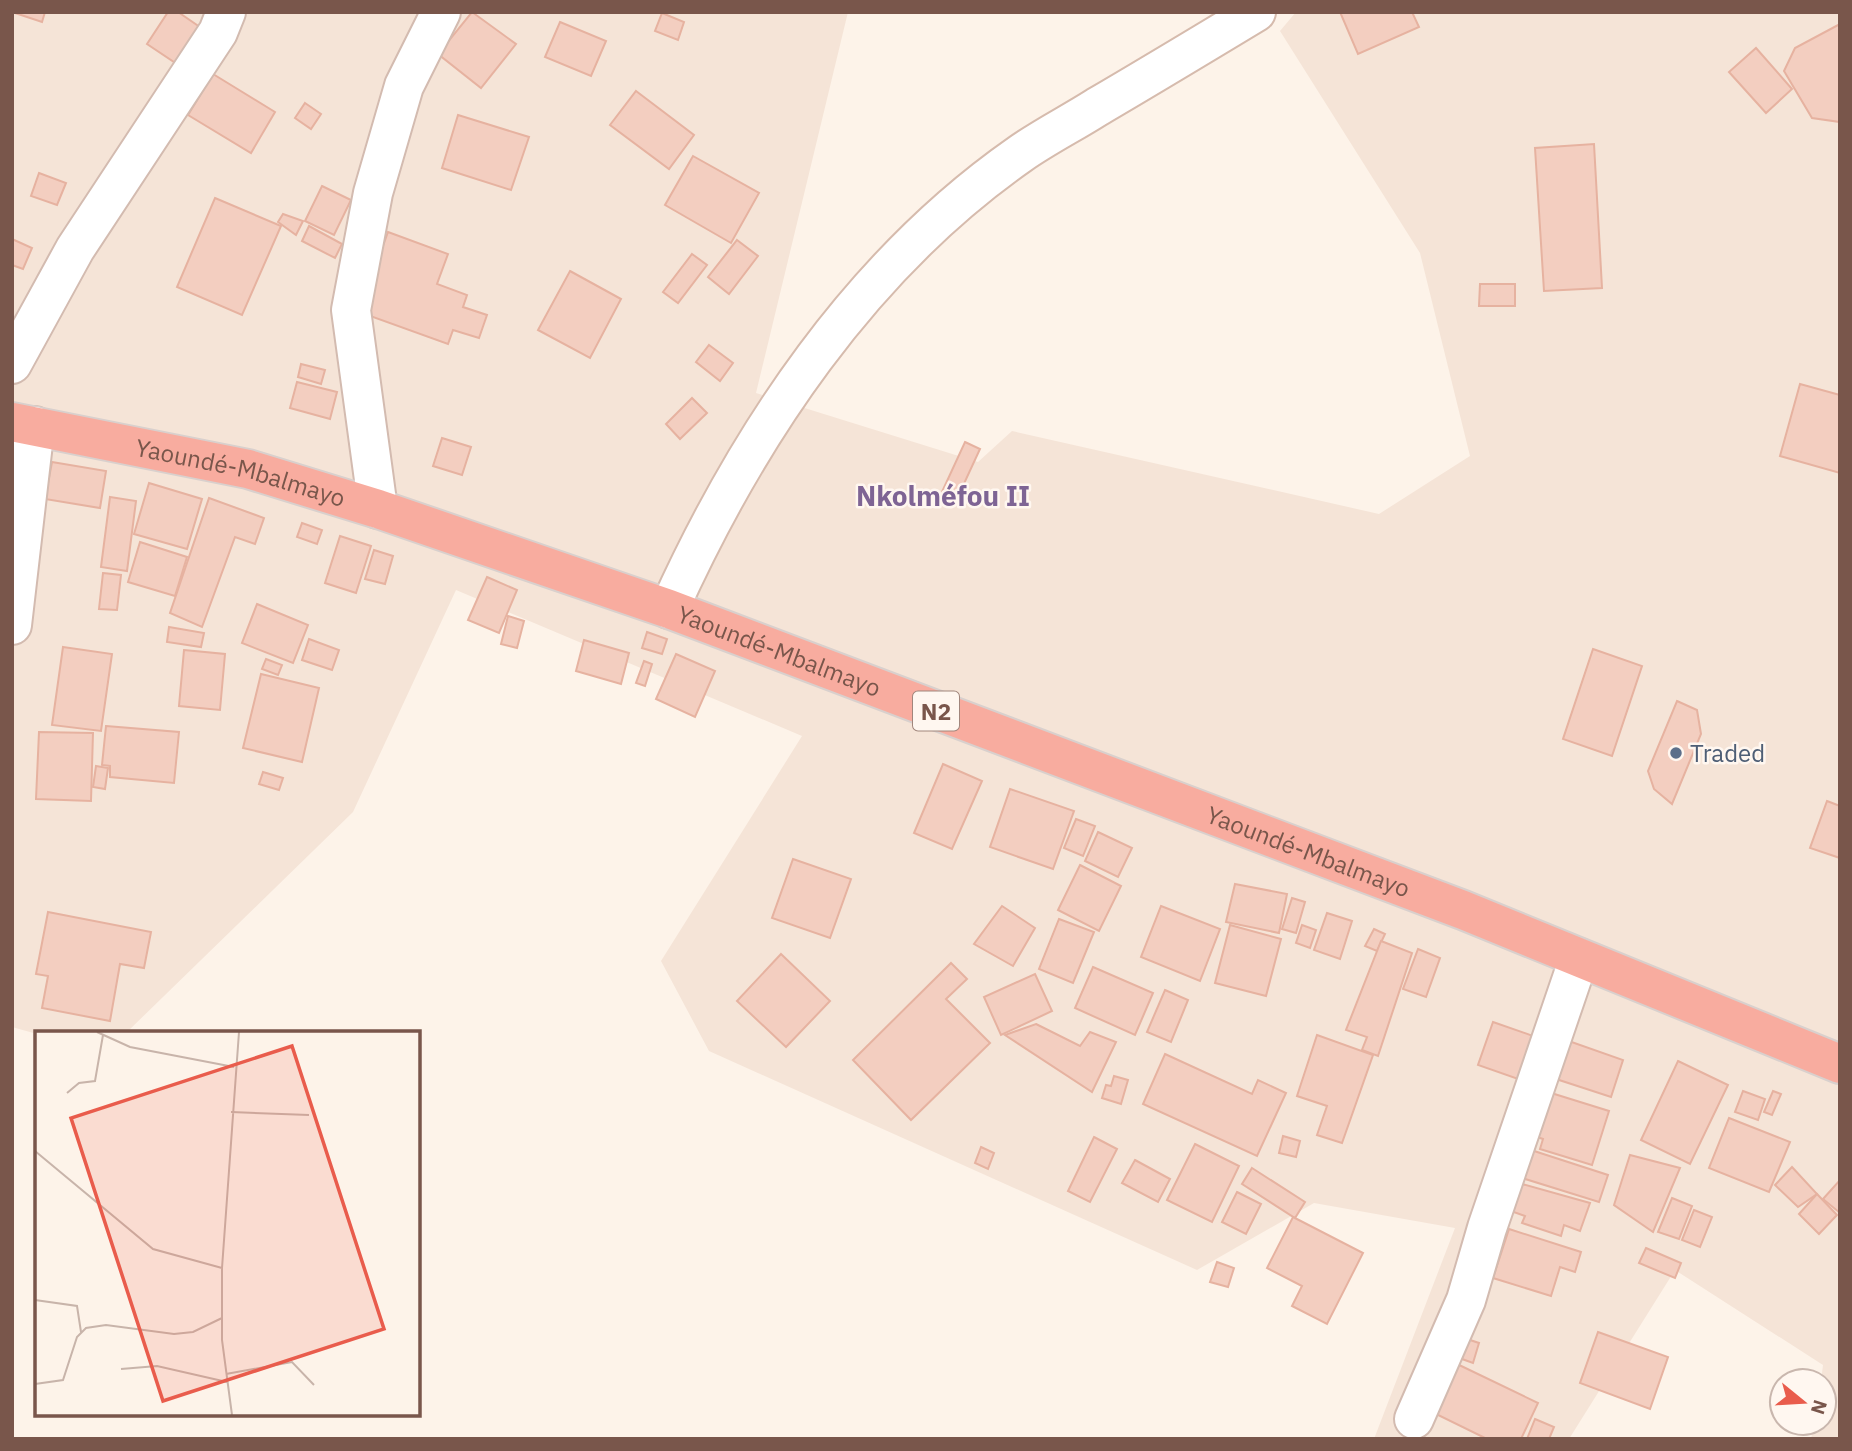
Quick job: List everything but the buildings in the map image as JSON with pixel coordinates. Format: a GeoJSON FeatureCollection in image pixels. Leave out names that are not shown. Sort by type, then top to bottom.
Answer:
{"type":"FeatureCollection","features":[{"type":"Feature","properties":{"kind":"highway","name":"Yaoundé-Mbalmayo"},"geometry":{"type":"LineString","coordinates":[[24,424],[248,469],[378,509],[669,609],[1450,905],[1840,1064]]}},
{"type":"Feature","properties":{"kind":"street"},"geometry":{"type":"LineString","coordinates":[[12,364],[75,249],[210,43],[226,12]]}},
{"type":"Feature","properties":{"kind":"street"},"geometry":{"type":"LineString","coordinates":[[378,509],[351,310],[373,193],[404,86],[441,12]]}},
{"type":"Feature","properties":{"kind":"street"},"geometry":{"type":"LineString","coordinates":[[669,609],[705,530],[746,456],[823,345],[918,237],[1020,154],[1256,12]]}},
{"type":"Feature","properties":{"kind":"street"},"geometry":{"type":"LineString","coordinates":[[12,625],[24,424]]}},
{"type":"Feature","properties":{"kind":"street"},"geometry":{"type":"LineString","coordinates":[[1414,1419],[1466,1300],[1487,1227],[1579,958]]}},
{"type":"Feature","properties":{"kind":"shaded area"},"geometry":{"type":"Polygon","coordinates":[[[12,12],[848,12],[756,393],[978,462],[1012,431],[1379,514],[1470,456],[1420,253],[1280,31],[1296,12],[1840,12],[1840,1439],[1811,1439],[1838,1437],[1838,1367],[1823,1367],[1675,1270],[1569,1439],[1374,1439],[1455,1228],[1314,1203],[1197,1270],[709,1051],[661,961],[802,736],[456,590],[353,812],[128,1031],[35,1031],[35,1033],[12,1027],[12,12]]]}},
{"type":"Feature","properties":{"kind":"place","name":"Traded"},"geometry":{"type":"Point","coordinates":[1676,753]}},
{"type":"Feature","properties":{"kind":"district","name":"Nkolméfou II"},"geometry":{"type":"Point","coordinates":[943,495]}}]}
